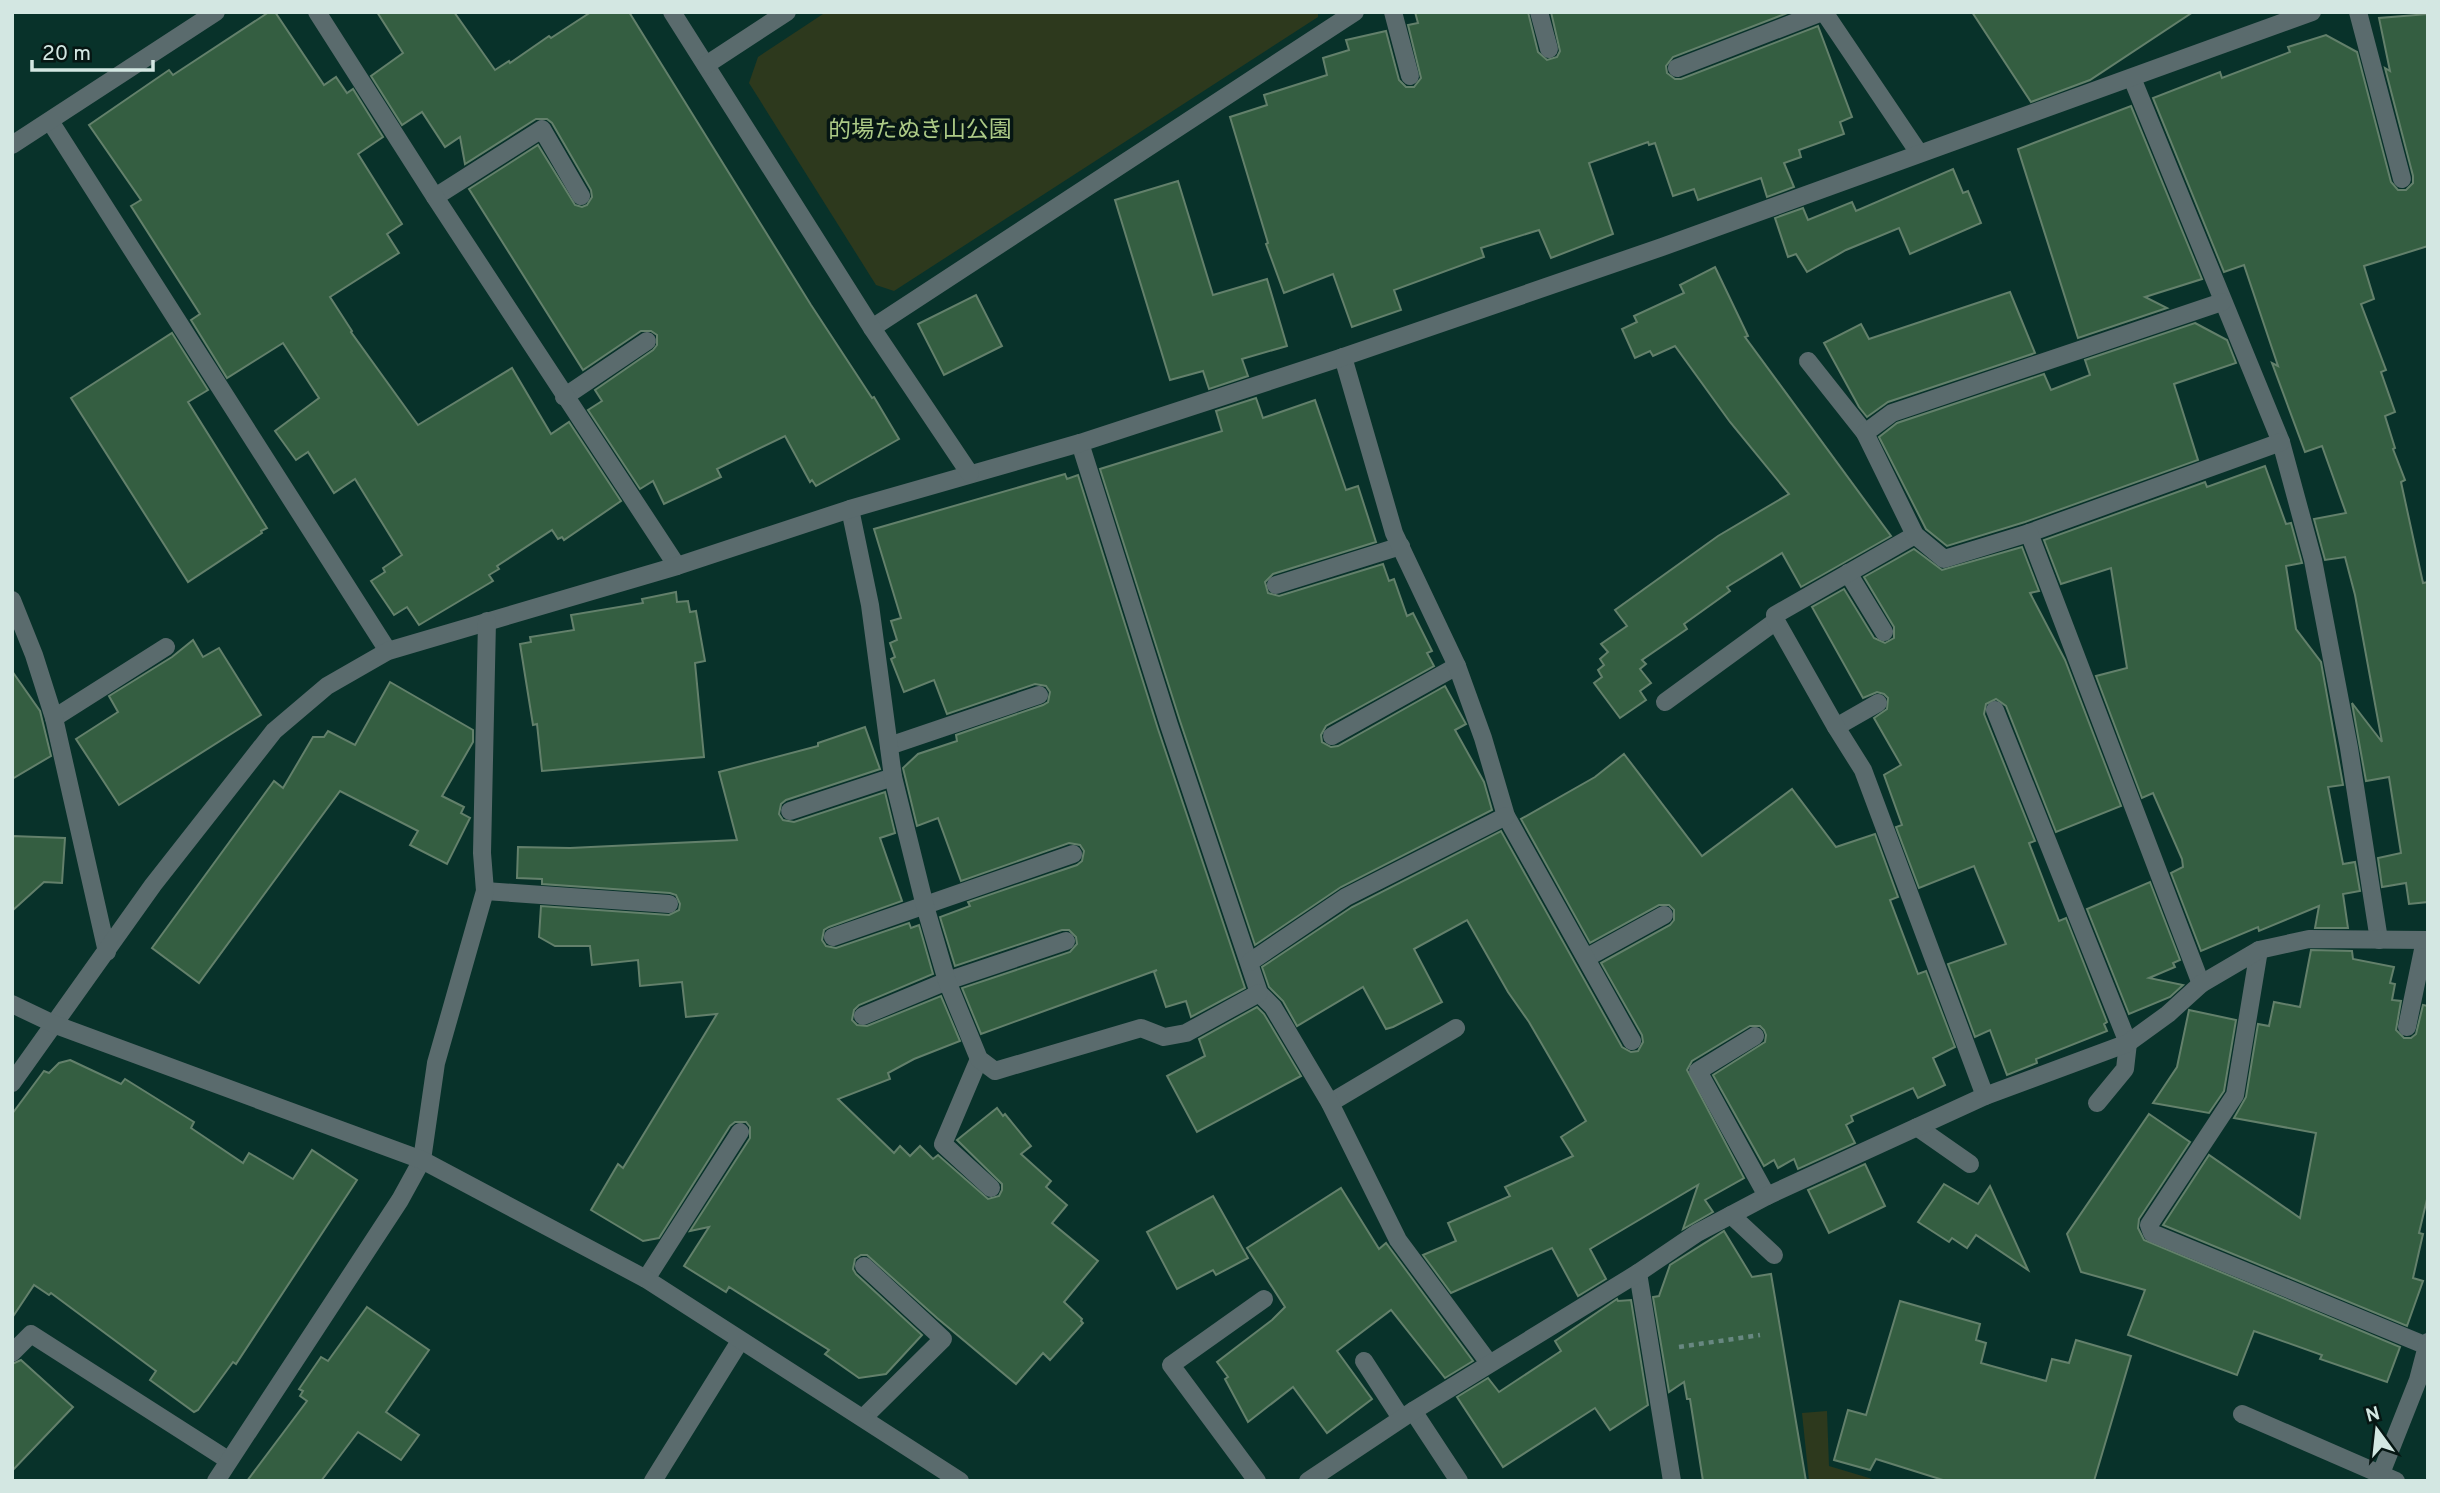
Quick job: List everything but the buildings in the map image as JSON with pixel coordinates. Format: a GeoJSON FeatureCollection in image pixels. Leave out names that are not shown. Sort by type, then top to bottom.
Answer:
{"type":"FeatureCollection","features":[{"type":"Feature","properties":{"kind":"street"},"geometry":{"type":"LineString","coordinates":[[12,145],[216,12]]}},
{"type":"Feature","properties":{"kind":"street"},"geometry":{"type":"LineString","coordinates":[[317,12],[677,566]]}},
{"type":"Feature","properties":{"kind":"street"},"geometry":{"type":"LineString","coordinates":[[672,12],[872,328],[970,474]]}},
{"type":"Feature","properties":{"kind":"street"},"geometry":{"type":"LineString","coordinates":[[706,65],[787,12]]}},
{"type":"Feature","properties":{"kind":"street"},"geometry":{"type":"LineString","coordinates":[[1393,12],[1410,76]]}},
{"type":"Feature","properties":{"kind":"street"},"geometry":{"type":"LineString","coordinates":[[1539,12],[1549,50]]}},
{"type":"Feature","properties":{"kind":"street"},"geometry":{"type":"LineString","coordinates":[[12,1083],[56,1025],[153,885],[274,731],[327,686],[388,651],[677,566],[850,509],[1080,443],[1343,357],[1662,247],[2312,12]]}},
{"type":"Feature","properties":{"kind":"street"},"geometry":{"type":"LineString","coordinates":[[2358,12],[2402,179]]}},
{"type":"Feature","properties":{"kind":"street"},"geometry":{"type":"LineString","coordinates":[[1677,68],[1830,14],[1919,153]]}},
{"type":"Feature","properties":{"kind":"street"},"geometry":{"type":"LineString","coordinates":[[872,328],[1347,15]]}},
{"type":"Feature","properties":{"kind":"street"},"geometry":{"type":"LineString","coordinates":[[2132,78],[2281,442],[2313,560],[2349,748],[2379,940]]}},
{"type":"Feature","properties":{"kind":"street"},"geometry":{"type":"LineString","coordinates":[[50,121],[388,651]]}},
{"type":"Feature","properties":{"kind":"street"},"geometry":{"type":"LineString","coordinates":[[435,197],[542,129],[581,196]]}},
{"type":"Feature","properties":{"kind":"street"},"geometry":{"type":"LineString","coordinates":[[1865,433],[1892,413],[2222,302]]}},
{"type":"Feature","properties":{"kind":"street"},"geometry":{"type":"LineString","coordinates":[[565,397],[648,341]]}},
{"type":"Feature","properties":{"kind":"street"},"geometry":{"type":"LineString","coordinates":[[1343,357],[1394,533],[1457,667],[1483,738],[1506,816],[1632,1041]]}},
{"type":"Feature","properties":{"kind":"street"},"geometry":{"type":"LineString","coordinates":[[1808,361],[1865,433],[1915,536],[1944,559],[2029,533],[2281,442]]}},
{"type":"Feature","properties":{"kind":"street"},"geometry":{"type":"LineString","coordinates":[[1080,443],[1169,725],[1259,993],[1273,1007],[1330,1103],[1398,1240],[1489,1363]]}},
{"type":"Feature","properties":{"kind":"street"},"geometry":{"type":"LineString","coordinates":[[850,509],[870,605],[893,777],[947,981],[979,1059],[995,1071],[1141,1028],[1164,1037],[1186,1033],[1259,993]]}},
{"type":"Feature","properties":{"kind":"street"},"geometry":{"type":"LineString","coordinates":[[2029,533],[2201,984]]}},
{"type":"Feature","properties":{"kind":"street"},"geometry":{"type":"LineString","coordinates":[[1915,536],[1775,615],[1836,727],[1863,770],[1985,1096]]}},
{"type":"Feature","properties":{"kind":"street"},"geometry":{"type":"LineString","coordinates":[[1276,585],[1401,546]]}},
{"type":"Feature","properties":{"kind":"street"},"geometry":{"type":"LineString","coordinates":[[1848,573],[1884,632]]}},
{"type":"Feature","properties":{"kind":"street"},"geometry":{"type":"LineString","coordinates":[[13,605],[54,718],[107,952]]}},
{"type":"Feature","properties":{"kind":"street"},"geometry":{"type":"LineString","coordinates":[[216,1481],[400,1200],[422,1160],[436,1063],[485,891],[482,853],[487,621]]}},
{"type":"Feature","properties":{"kind":"street"},"geometry":{"type":"LineString","coordinates":[[1665,702],[1776,621]]}},
{"type":"Feature","properties":{"kind":"street"},"geometry":{"type":"LineString","coordinates":[[54,718],[166,647]]}},
{"type":"Feature","properties":{"kind":"street"},"geometry":{"type":"LineString","coordinates":[[1332,736],[1457,667]]}},
{"type":"Feature","properties":{"kind":"street"},"geometry":{"type":"LineString","coordinates":[[889,746],[1039,695]]}},
{"type":"Feature","properties":{"kind":"street"},"geometry":{"type":"LineString","coordinates":[[1836,727],[1878,703]]}},
{"type":"Feature","properties":{"kind":"street"},"geometry":{"type":"LineString","coordinates":[[1995,710],[2129,1043],[2125,1069],[2097,1103]]}},
{"type":"Feature","properties":{"kind":"street"},"geometry":{"type":"LineString","coordinates":[[790,811],[893,777]]}},
{"type":"Feature","properties":{"kind":"street"},"geometry":{"type":"LineString","coordinates":[[1250,962],[1346,897],[1506,816]]}},
{"type":"Feature","properties":{"kind":"street"},"geometry":{"type":"LineString","coordinates":[[833,937],[1073,854]]}},
{"type":"Feature","properties":{"kind":"street"},"geometry":{"type":"LineString","coordinates":[[485,891],[669,904]]}},
{"type":"Feature","properties":{"kind":"street"},"geometry":{"type":"LineString","coordinates":[[1586,958],[1664,915]]}},
{"type":"Feature","properties":{"kind":"street"},"geometry":{"type":"LineString","coordinates":[[1308,1481],[1407,1415],[1698,1233],[1767,1196],[1985,1096],[2129,1043],[2168,1014],[2201,984],[2259,950],[2309,939],[2427,940],[2407,1027]]}},
{"type":"Feature","properties":{"kind":"street"},"geometry":{"type":"LineString","coordinates":[[863,1016],[947,981],[1066,941]]}},
{"type":"Feature","properties":{"kind":"street"},"geometry":{"type":"LineString","coordinates":[[2242,1414],[2385,1479],[2418,1380],[2427,1344],[2152,1233],[2148,1225],[2235,1095],[2259,950]]}},
{"type":"Feature","properties":{"kind":"street"},"geometry":{"type":"LineString","coordinates":[[12,1004],[56,1025],[422,1160],[646,1279],[960,1481]]}},
{"type":"Feature","properties":{"kind":"street"},"geometry":{"type":"LineString","coordinates":[[1330,1103],[1456,1028]]}},
{"type":"Feature","properties":{"kind":"street"},"geometry":{"type":"LineString","coordinates":[[1755,1036],[1698,1071],[1767,1196]]}},
{"type":"Feature","properties":{"kind":"street"},"geometry":{"type":"LineString","coordinates":[[979,1059],[943,1144],[991,1188]]}},
{"type":"Feature","properties":{"kind":"street"},"geometry":{"type":"LineString","coordinates":[[1917,1128],[1970,1164]]}},
{"type":"Feature","properties":{"kind":"street"},"geometry":{"type":"LineString","coordinates":[[646,1279],[740,1132]]}},
{"type":"Feature","properties":{"kind":"street"},"geometry":{"type":"LineString","coordinates":[[1731,1215],[1774,1255]]}},
{"type":"Feature","properties":{"kind":"street"},"geometry":{"type":"LineString","coordinates":[[864,1266],[943,1339],[864,1417]]}},
{"type":"Feature","properties":{"kind":"street"},"geometry":{"type":"LineString","coordinates":[[1638,1273],[1672,1481]]}},
{"type":"Feature","properties":{"kind":"street"},"geometry":{"type":"LineString","coordinates":[[1257,1481],[1171,1365],[1264,1299]]}},
{"type":"Feature","properties":{"kind":"street"},"geometry":{"type":"LineString","coordinates":[[12,1353],[31,1334],[228,1460]]}},
{"type":"Feature","properties":{"kind":"street"},"geometry":{"type":"LineString","coordinates":[[653,1481],[740,1341]]}},
{"type":"Feature","properties":{"kind":"street"},"geometry":{"type":"LineString","coordinates":[[1364,1361],[1459,1481]]}},
{"type":"Feature","properties":{"kind":"path"},"geometry":{"type":"LineString","coordinates":[[1651,1351],[1759,1335]]}},
{"type":"Feature","properties":{"kind":"green space","name":"的場たぬき山公園"},"geometry":{"type":"Polygon","coordinates":[[[826,12],[1318,12],[1318,17],[894,291],[876,285],[749,83],[758,57],[826,12]]]}},
{"type":"Feature","properties":{"kind":"green space"},"geometry":{"type":"Polygon","coordinates":[[[1827,1411],[1829,1466],[1879,1481],[1809,1481],[1802,1413],[1827,1411]]]}}]}
